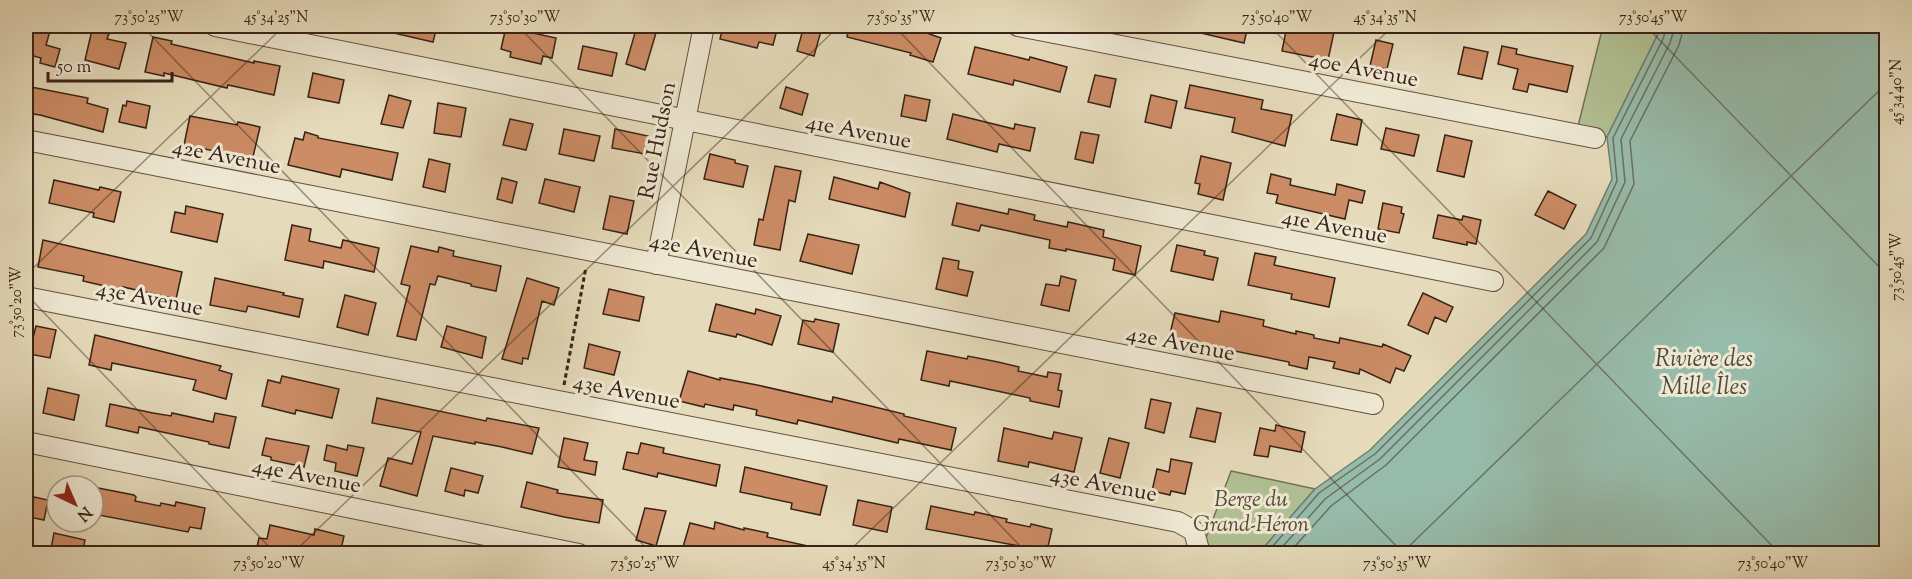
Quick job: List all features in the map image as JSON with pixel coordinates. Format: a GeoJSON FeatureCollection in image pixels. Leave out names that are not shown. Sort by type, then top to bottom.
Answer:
{"type":"FeatureCollection","features":[{"type":"Feature","properties":{"kind":"street","name":"41e Avenue"},"geometry":{"type":"LineString","coordinates":[[215,26],[1493,281]]}},
{"type":"Feature","properties":{"kind":"street","name":"Rue Hudson"},"geometry":{"type":"LineString","coordinates":[[656,264],[704,26]]}},
{"type":"Feature","properties":{"kind":"street","name":"40e Avenue"},"geometry":{"type":"LineString","coordinates":[[1018,26],[1595,138]]}},
{"type":"Feature","properties":{"kind":"street","name":"42e Avenue"},"geometry":{"type":"LineString","coordinates":[[26,140],[1373,404]]}},
{"type":"Feature","properties":{"kind":"street","name":"43e Avenue"},"geometry":{"type":"LineString","coordinates":[[26,297],[1178,522],[1194,531],[1200,554]]}},
{"type":"Feature","properties":{"kind":"street","name":"44e Avenue"},"geometry":{"type":"LineString","coordinates":[[26,442],[579,554]]}},
{"type":"Feature","properties":{"kind":"path"},"geometry":{"type":"LineString","coordinates":[[561,401],[589,251]]}},
{"type":"Feature","properties":{"kind":"green space"},"geometry":{"type":"Polygon","coordinates":[[[1603,26],[1662,26],[1607,137],[1576,134],[1603,26]]]}},
{"type":"Feature","properties":{"kind":"green space","name":"Berge du Grand-Héron"},"geometry":{"type":"Polygon","coordinates":[[[1231,471],[1315,489],[1259,553],[1200,554],[1231,471]]]}},
{"type":"Feature","properties":{"kind":"water","name":"Rivière des Mille Îles"},"geometry":{"type":"Polygon","coordinates":[[[1662,26],[1886,26],[1886,553],[1259,553],[1315,489],[1370,450],[1586,234],[1612,179],[1607,137],[1662,26]]]}},
{"type":"Feature","properties":{"kind":"building"},"geometry":{"type":"Polygon","coordinates":[[[26,26],[50,31],[46,45],[60,49],[55,67],[40,63],[41,58],[26,54],[26,26]]]}},
{"type":"Feature","properties":{"kind":"building"},"geometry":{"type":"Polygon","coordinates":[[[385,26],[437,26],[433,42],[385,31],[385,26]]]}},
{"type":"Feature","properties":{"kind":"building"},"geometry":{"type":"Polygon","coordinates":[[[637,26],[658,26],[645,70],[626,64],[637,26]]]}},
{"type":"Feature","properties":{"kind":"building"},"geometry":{"type":"Polygon","coordinates":[[[723,26],[778,26],[773,45],[759,42],[757,48],[720,39],[723,26]]]}},
{"type":"Feature","properties":{"kind":"building"},"geometry":{"type":"Polygon","coordinates":[[[804,26],[821,31],[814,56],[797,51],[804,26]]]}},
{"type":"Feature","properties":{"kind":"building"},"geometry":{"type":"Polygon","coordinates":[[[849,26],[889,26],[917,32],[918,30],[941,38],[933,62],[910,55],[911,53],[847,37],[849,26]]]}},
{"type":"Feature","properties":{"kind":"building"},"geometry":{"type":"Polygon","coordinates":[[[1193,26],[1248,26],[1244,43],[1192,31],[1193,26]]]}},
{"type":"Feature","properties":{"kind":"building"},"geometry":{"type":"Polygon","coordinates":[[[1287,26],[1334,32],[1328,60],[1282,51],[1287,26]]]}},
{"type":"Feature","properties":{"kind":"building"},"geometry":{"type":"Polygon","coordinates":[[[506,27],[556,38],[552,58],[543,56],[541,64],[510,57],[511,52],[501,49],[506,27]]]}},
{"type":"Feature","properties":{"kind":"building"},"geometry":{"type":"Polygon","coordinates":[[[92,30],[109,34],[107,39],[126,43],[119,69],[85,60],[92,30]]]}},
{"type":"Feature","properties":{"kind":"building"},"geometry":{"type":"Polygon","coordinates":[[[153,37],[172,41],[171,44],[254,63],[254,61],[280,66],[274,95],[228,85],[227,88],[164,73],[164,76],[145,72],[153,37]]]}},
{"type":"Feature","properties":{"kind":"building"},"geometry":{"type":"Polygon","coordinates":[[[1376,40],[1393,44],[1387,69],[1370,66],[1376,40]]]}},
{"type":"Feature","properties":{"kind":"building"},"geometry":{"type":"Polygon","coordinates":[[[583,46],[617,53],[612,76],[578,69],[583,46]]]}},
{"type":"Feature","properties":{"kind":"building"},"geometry":{"type":"Polygon","coordinates":[[[1502,46],[1517,49],[1516,54],[1573,66],[1567,92],[1529,84],[1527,92],[1513,89],[1518,69],[1498,64],[1502,46]]]}},
{"type":"Feature","properties":{"kind":"building"},"geometry":{"type":"Polygon","coordinates":[[[975,47],[1029,60],[1030,57],[1067,67],[1060,92],[1014,80],[1013,85],[968,74],[975,47]]]}},
{"type":"Feature","properties":{"kind":"building"},"geometry":{"type":"Polygon","coordinates":[[[1464,47],[1488,52],[1482,79],[1458,74],[1464,47]]]}},
{"type":"Feature","properties":{"kind":"building"},"geometry":{"type":"Polygon","coordinates":[[[313,73],[344,80],[339,103],[308,97],[313,73]]]}},
{"type":"Feature","properties":{"kind":"building"},"geometry":{"type":"Polygon","coordinates":[[[1095,75],[1116,79],[1110,107],[1088,102],[1095,75]]]}},
{"type":"Feature","properties":{"kind":"building"},"geometry":{"type":"Polygon","coordinates":[[[1190,85],[1263,100],[1261,109],[1292,115],[1285,146],[1232,132],[1235,118],[1185,108],[1190,85]]]}},
{"type":"Feature","properties":{"kind":"building"},"geometry":{"type":"Polygon","coordinates":[[[26,86],[88,98],[87,103],[108,109],[103,132],[26,113],[26,86]]]}},
{"type":"Feature","properties":{"kind":"building"},"geometry":{"type":"Polygon","coordinates":[[[786,87],[808,94],[802,115],[780,108],[786,87]]]}},
{"type":"Feature","properties":{"kind":"building"},"geometry":{"type":"Polygon","coordinates":[[[389,95],[411,101],[403,128],[381,124],[389,95]]]}},
{"type":"Feature","properties":{"kind":"building"},"geometry":{"type":"Polygon","coordinates":[[[905,95],[930,100],[926,121],[901,116],[905,95]]]}},
{"type":"Feature","properties":{"kind":"building"},"geometry":{"type":"Polygon","coordinates":[[[1151,95],[1177,101],[1171,128],[1145,122],[1151,95]]]}},
{"type":"Feature","properties":{"kind":"building"},"geometry":{"type":"Polygon","coordinates":[[[127,101],[150,106],[146,128],[119,122],[123,105],[126,106],[127,101]]]}},
{"type":"Feature","properties":{"kind":"building"},"geometry":{"type":"Polygon","coordinates":[[[438,103],[466,108],[461,137],[434,133],[438,103]]]}},
{"type":"Feature","properties":{"kind":"building"},"geometry":{"type":"Polygon","coordinates":[[[953,114],[1014,129],[1015,124],[1035,128],[1030,151],[999,144],[997,152],[947,139],[953,114]]]}},
{"type":"Feature","properties":{"kind":"building"},"geometry":{"type":"Polygon","coordinates":[[[1337,114],[1362,120],[1357,145],[1331,140],[1337,114]]]}},
{"type":"Feature","properties":{"kind":"building"},"geometry":{"type":"Polygon","coordinates":[[[190,116],[260,127],[252,161],[184,145],[190,116]]]}},
{"type":"Feature","properties":{"kind":"building"},"geometry":{"type":"Polygon","coordinates":[[[510,119],[533,124],[526,150],[503,145],[510,119]]]}},
{"type":"Feature","properties":{"kind":"building"},"geometry":{"type":"Polygon","coordinates":[[[1386,128],[1419,135],[1414,156],[1381,149],[1386,128]]]}},
{"type":"Feature","properties":{"kind":"building"},"geometry":{"type":"Polygon","coordinates":[[[564,129],[600,136],[594,161],[559,154],[564,129]]]}},
{"type":"Feature","properties":{"kind":"building"},"geometry":{"type":"Polygon","coordinates":[[[615,129],[648,136],[645,154],[612,148],[615,129]]]}},
{"type":"Feature","properties":{"kind":"building"},"geometry":{"type":"Polygon","coordinates":[[[305,132],[318,136],[318,138],[398,153],[392,180],[342,169],[340,177],[288,165],[295,138],[303,140],[305,132]]]}},
{"type":"Feature","properties":{"kind":"building"},"geometry":{"type":"Polygon","coordinates":[[[1081,132],[1099,135],[1093,163],[1075,159],[1081,132]]]}},
{"type":"Feature","properties":{"kind":"building"},"geometry":{"type":"Polygon","coordinates":[[[1445,135],[1472,141],[1464,177],[1437,171],[1445,135]]]}},
{"type":"Feature","properties":{"kind":"building"},"geometry":{"type":"Polygon","coordinates":[[[710,154],[735,160],[735,163],[748,166],[743,187],[704,179],[710,154]]]}},
{"type":"Feature","properties":{"kind":"building"},"geometry":{"type":"Polygon","coordinates":[[[1201,156],[1231,163],[1223,200],[1198,194],[1200,184],[1195,183],[1201,156]]]}},
{"type":"Feature","properties":{"kind":"building"},"geometry":{"type":"Polygon","coordinates":[[[429,159],[450,164],[445,192],[423,187],[429,159]]]}},
{"type":"Feature","properties":{"kind":"building"},"geometry":{"type":"Polygon","coordinates":[[[775,166],[801,171],[795,202],[789,200],[780,250],[754,245],[759,219],[763,220],[775,166]]]}},
{"type":"Feature","properties":{"kind":"building"},"geometry":{"type":"Polygon","coordinates":[[[1271,174],[1291,179],[1290,185],[1335,195],[1337,184],[1365,191],[1362,203],[1349,200],[1345,219],[1276,203],[1278,195],[1267,193],[1271,174]]]}},
{"type":"Feature","properties":{"kind":"building"},"geometry":{"type":"Polygon","coordinates":[[[834,177],[878,189],[880,182],[910,193],[905,217],[829,199],[834,177]]]}},
{"type":"Feature","properties":{"kind":"building"},"geometry":{"type":"Polygon","coordinates":[[[502,178],[517,182],[512,203],[497,199],[502,178]]]}},
{"type":"Feature","properties":{"kind":"building"},"geometry":{"type":"Polygon","coordinates":[[[545,179],[580,187],[574,212],[539,203],[545,179]]]}},
{"type":"Feature","properties":{"kind":"building"},"geometry":{"type":"Polygon","coordinates":[[[54,180],[99,190],[100,187],[121,192],[114,222],[93,217],[94,213],[49,203],[54,180]]]}},
{"type":"Feature","properties":{"kind":"building"},"geometry":{"type":"Polygon","coordinates":[[[1548,191],[1576,205],[1564,229],[1535,215],[1548,191]]]}},
{"type":"Feature","properties":{"kind":"building"},"geometry":{"type":"Polygon","coordinates":[[[610,196],[634,201],[627,234],[603,229],[610,196]]]}},
{"type":"Feature","properties":{"kind":"building"},"geometry":{"type":"Polygon","coordinates":[[[957,203],[1008,214],[1009,209],[1035,215],[1034,220],[1067,227],[1068,222],[1104,230],[1103,237],[1141,246],[1135,275],[1113,270],[1115,259],[1066,249],[1066,251],[1049,248],[1050,240],[981,225],[979,231],[952,225],[957,203]]]}},
{"type":"Feature","properties":{"kind":"building"},"geometry":{"type":"Polygon","coordinates":[[[1383,203],[1402,207],[1401,213],[1404,214],[1399,233],[1378,229],[1383,203]]]}},
{"type":"Feature","properties":{"kind":"building"},"geometry":{"type":"Polygon","coordinates":[[[186,206],[223,214],[217,242],[171,232],[175,212],[185,214],[186,206]]]}},
{"type":"Feature","properties":{"kind":"building"},"geometry":{"type":"Polygon","coordinates":[[[1438,215],[1462,220],[1463,216],[1481,220],[1476,244],[1467,242],[1467,245],[1433,238],[1438,215]]]}},
{"type":"Feature","properties":{"kind":"building"},"geometry":{"type":"Polygon","coordinates":[[[292,225],[311,229],[309,241],[341,248],[343,240],[379,248],[374,272],[324,261],[323,268],[285,260],[292,225]]]}},
{"type":"Feature","properties":{"kind":"building"},"geometry":{"type":"Polygon","coordinates":[[[808,234],[859,245],[852,274],[800,261],[808,234]]]}},
{"type":"Feature","properties":{"kind":"building"},"geometry":{"type":"Polygon","coordinates":[[[43,240],[182,272],[176,299],[83,281],[84,276],[38,267],[43,240]]]}},
{"type":"Feature","properties":{"kind":"building"},"geometry":{"type":"Polygon","coordinates":[[[1177,245],[1205,251],[1204,255],[1218,258],[1213,280],[1171,271],[1177,245]]]}},
{"type":"Feature","properties":{"kind":"building"},"geometry":{"type":"Polygon","coordinates":[[[411,246],[438,252],[439,247],[454,251],[453,256],[501,266],[496,291],[438,276],[435,285],[430,284],[416,340],[397,336],[410,286],[401,284],[411,246]]]}},
{"type":"Feature","properties":{"kind":"building"},"geometry":{"type":"Polygon","coordinates":[[[1255,253],[1276,257],[1274,265],[1335,278],[1329,307],[1291,299],[1292,294],[1248,285],[1255,253]]]}},
{"type":"Feature","properties":{"kind":"building"},"geometry":{"type":"Polygon","coordinates":[[[943,258],[959,261],[958,269],[973,272],[967,296],[936,289],[943,258]]]}},
{"type":"Feature","properties":{"kind":"building"},"geometry":{"type":"Polygon","coordinates":[[[1061,276],[1076,280],[1069,311],[1041,305],[1046,284],[1059,286],[1061,276]]]}},
{"type":"Feature","properties":{"kind":"building"},"geometry":{"type":"Polygon","coordinates":[[[215,278],[303,299],[299,317],[248,306],[246,312],[210,305],[215,278]]]}},
{"type":"Feature","properties":{"kind":"building"},"geometry":{"type":"Polygon","coordinates":[[[527,278],[559,288],[554,305],[542,301],[528,359],[523,358],[522,364],[502,359],[527,278]]]}},
{"type":"Feature","properties":{"kind":"building"},"geometry":{"type":"Polygon","coordinates":[[[609,289],[644,297],[639,321],[603,314],[609,289]]]}},
{"type":"Feature","properties":{"kind":"building"},"geometry":{"type":"Polygon","coordinates":[[[1423,293],[1453,307],[1446,322],[1435,317],[1428,334],[1408,325],[1423,293]]]}},
{"type":"Feature","properties":{"kind":"building"},"geometry":{"type":"Polygon","coordinates":[[[345,295],[376,303],[368,335],[337,327],[345,295]]]}},
{"type":"Feature","properties":{"kind":"building"},"geometry":{"type":"Polygon","coordinates":[[[716,304],[755,314],[756,309],[781,316],[772,345],[737,334],[736,337],[709,331],[716,304]]]}},
{"type":"Feature","properties":{"kind":"building"},"geometry":{"type":"Polygon","coordinates":[[[1221,311],[1264,320],[1263,326],[1296,334],[1296,331],[1314,335],[1314,338],[1339,343],[1340,338],[1382,347],[1383,344],[1411,356],[1404,371],[1396,368],[1390,383],[1360,369],[1359,374],[1333,368],[1335,362],[1309,357],[1307,369],[1289,365],[1289,362],[1169,338],[1175,313],[1219,322],[1221,311]]]}},
{"type":"Feature","properties":{"kind":"building"},"geometry":{"type":"Polygon","coordinates":[[[815,319],[839,324],[833,352],[798,344],[803,320],[814,322],[815,319]]]}},
{"type":"Feature","properties":{"kind":"building"},"geometry":{"type":"Polygon","coordinates":[[[36,326],[56,330],[50,358],[29,354],[36,326]]]}},
{"type":"Feature","properties":{"kind":"building"},"geometry":{"type":"Polygon","coordinates":[[[447,326],[486,337],[482,358],[441,347],[447,326]]]}},
{"type":"Feature","properties":{"kind":"building"},"geometry":{"type":"Polygon","coordinates":[[[95,335],[221,366],[219,370],[232,374],[226,399],[193,390],[196,380],[112,363],[111,370],[89,365],[95,335]]]}},
{"type":"Feature","properties":{"kind":"building"},"geometry":{"type":"Polygon","coordinates":[[[589,344],[620,352],[614,375],[584,368],[589,344]]]}},
{"type":"Feature","properties":{"kind":"building"},"geometry":{"type":"Polygon","coordinates":[[[927,351],[998,362],[1019,367],[1018,371],[1047,377],[1048,372],[1061,374],[1058,390],[1062,391],[1059,407],[1030,401],[1030,398],[950,381],[949,386],[921,380],[927,351]]]}},
{"type":"Feature","properties":{"kind":"building"},"geometry":{"type":"Polygon","coordinates":[[[688,371],[720,380],[720,378],[757,385],[832,402],[833,397],[956,428],[951,450],[899,439],[898,443],[798,420],[797,424],[756,415],[757,410],[734,405],[733,410],[705,404],[704,407],[679,401],[688,371]]]}},
{"type":"Feature","properties":{"kind":"building"},"geometry":{"type":"Polygon","coordinates":[[[282,376],[339,389],[332,418],[296,410],[295,414],[262,406],[268,380],[280,383],[282,376]]]}},
{"type":"Feature","properties":{"kind":"building"},"geometry":{"type":"Polygon","coordinates":[[[48,388],[79,395],[74,420],[43,413],[48,388]]]}},
{"type":"Feature","properties":{"kind":"building"},"geometry":{"type":"Polygon","coordinates":[[[377,398],[486,421],[487,418],[539,428],[532,454],[433,436],[417,496],[380,486],[388,458],[412,464],[421,432],[372,423],[377,398]]]}},
{"type":"Feature","properties":{"kind":"building"},"geometry":{"type":"Polygon","coordinates":[[[1151,399],[1171,403],[1164,433],[1145,428],[1151,399]]]}},
{"type":"Feature","properties":{"kind":"building"},"geometry":{"type":"Polygon","coordinates":[[[110,404],[171,416],[172,413],[213,422],[215,413],[236,417],[229,448],[139,427],[138,433],[106,426],[110,404]]]}},
{"type":"Feature","properties":{"kind":"building"},"geometry":{"type":"Polygon","coordinates":[[[1197,408],[1221,413],[1215,442],[1190,437],[1197,408]]]}},
{"type":"Feature","properties":{"kind":"building"},"geometry":{"type":"Polygon","coordinates":[[[1276,425],[1305,432],[1301,452],[1270,446],[1268,457],[1254,455],[1260,428],[1275,431],[1276,425]]]}},
{"type":"Feature","properties":{"kind":"building"},"geometry":{"type":"Polygon","coordinates":[[[1004,428],[1052,439],[1054,432],[1082,438],[1074,472],[1029,462],[1028,467],[998,461],[1004,428]]]}},
{"type":"Feature","properties":{"kind":"building"},"geometry":{"type":"Polygon","coordinates":[[[266,438],[309,446],[304,467],[271,460],[271,457],[262,455],[266,438]]]}},
{"type":"Feature","properties":{"kind":"building"},"geometry":{"type":"Polygon","coordinates":[[[564,438],[588,443],[584,460],[597,462],[595,475],[558,467],[564,438]]]}},
{"type":"Feature","properties":{"kind":"building"},"geometry":{"type":"Polygon","coordinates":[[[1109,438],[1129,443],[1120,478],[1100,473],[1109,438]]]}},
{"type":"Feature","properties":{"kind":"building"},"geometry":{"type":"Polygon","coordinates":[[[641,443],[664,448],[663,453],[720,465],[716,486],[658,473],[657,477],[623,469],[627,452],[638,454],[641,443]]]}},
{"type":"Feature","properties":{"kind":"building"},"geometry":{"type":"Polygon","coordinates":[[[327,445],[347,450],[348,445],[364,448],[357,476],[335,471],[336,463],[324,460],[327,445]]]}},
{"type":"Feature","properties":{"kind":"building"},"geometry":{"type":"Polygon","coordinates":[[[1171,459],[1192,463],[1185,494],[1171,491],[1170,495],[1152,491],[1157,469],[1169,472],[1171,459]]]}},
{"type":"Feature","properties":{"kind":"building"},"geometry":{"type":"Polygon","coordinates":[[[745,467],[827,486],[820,515],[791,509],[792,503],[740,492],[745,467]]]}},
{"type":"Feature","properties":{"kind":"building"},"geometry":{"type":"Polygon","coordinates":[[[451,468],[483,476],[478,493],[465,490],[464,496],[445,491],[451,468]]]}},
{"type":"Feature","properties":{"kind":"building"},"geometry":{"type":"Polygon","coordinates":[[[527,482],[558,490],[557,493],[603,500],[599,523],[521,507],[527,482]]]}},
{"type":"Feature","properties":{"kind":"building"},"geometry":{"type":"Polygon","coordinates":[[[105,489],[134,495],[135,501],[160,506],[161,503],[175,506],[176,502],[205,508],[201,529],[190,527],[188,532],[105,516],[105,489]]]}},
{"type":"Feature","properties":{"kind":"building"},"geometry":{"type":"Polygon","coordinates":[[[34,497],[45,499],[44,520],[29,517],[34,497]]]}},
{"type":"Feature","properties":{"kind":"building"},"geometry":{"type":"Polygon","coordinates":[[[858,500],[892,507],[887,532],[853,525],[858,500]]]}},
{"type":"Feature","properties":{"kind":"building"},"geometry":{"type":"Polygon","coordinates":[[[931,506],[974,515],[975,512],[1007,519],[1006,522],[1052,529],[1047,551],[926,529],[931,506]]]}},
{"type":"Feature","properties":{"kind":"building"},"geometry":{"type":"Polygon","coordinates":[[[645,508],[666,511],[656,546],[636,540],[645,508]]]}},
{"type":"Feature","properties":{"kind":"building"},"geometry":{"type":"Polygon","coordinates":[[[715,522],[744,530],[744,528],[768,533],[767,537],[817,548],[816,554],[714,554],[683,547],[690,523],[714,529],[715,522]]]}},
{"type":"Feature","properties":{"kind":"building"},"geometry":{"type":"Polygon","coordinates":[[[270,525],[314,535],[315,529],[344,536],[340,554],[268,554],[256,551],[259,538],[267,539],[270,525]]]}},
{"type":"Feature","properties":{"kind":"building"},"geometry":{"type":"Polygon","coordinates":[[[54,534],[85,540],[82,554],[50,554],[54,534]]]}}]}
